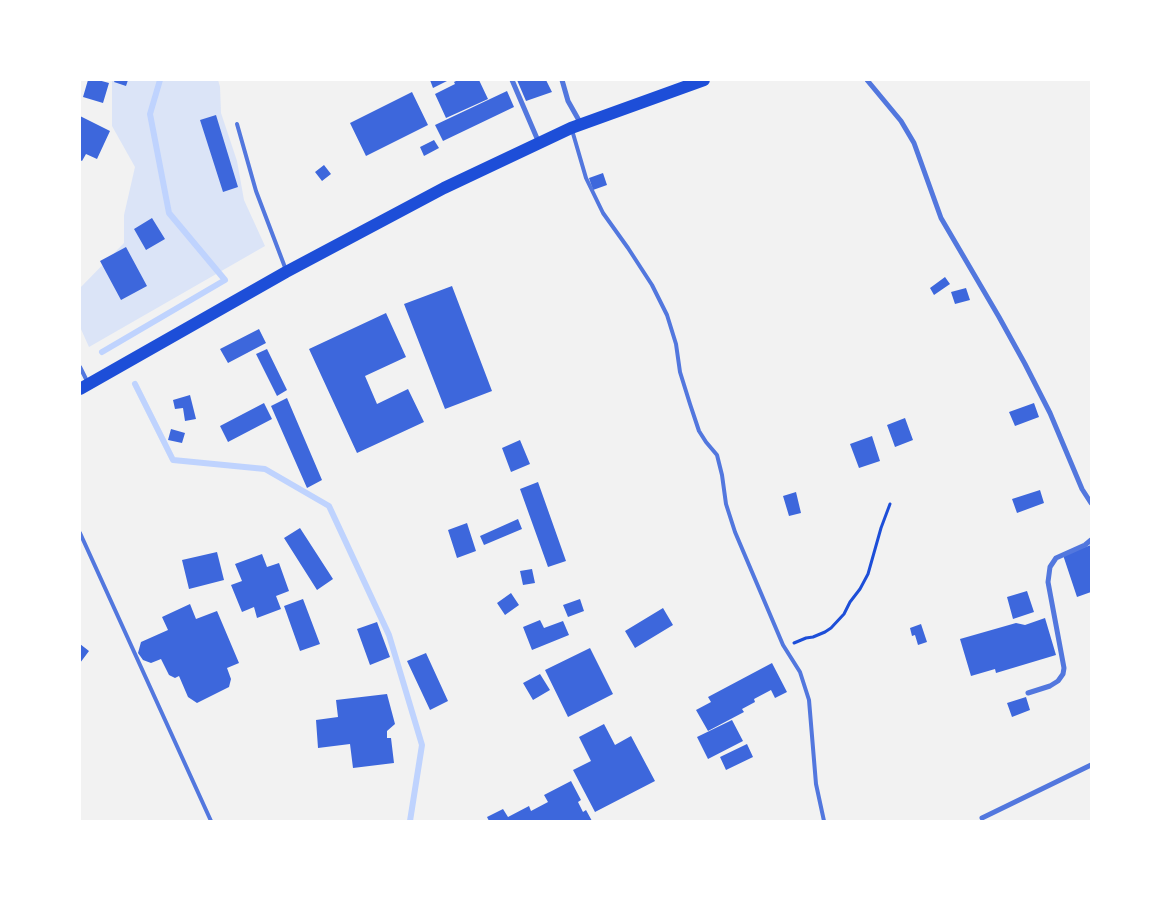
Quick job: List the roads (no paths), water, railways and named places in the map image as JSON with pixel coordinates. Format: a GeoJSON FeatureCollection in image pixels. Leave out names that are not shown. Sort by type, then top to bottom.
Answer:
{"type":"FeatureCollection","features":[{"type":"Feature","properties":{"kind":"main road"},"geometry":{"type":"LineString","coordinates":[[84,387],[286,272],[444,188],[576,126],[704,80]]}},
{"type":"Feature","properties":{"kind":"street"},"geometry":{"type":"LineString","coordinates":[[512,80],[539,144]]}},
{"type":"Feature","properties":{"kind":"street"},"geometry":{"type":"LineString","coordinates":[[562,80],[576,126]]}},
{"type":"Feature","properties":{"kind":"street"},"geometry":{"type":"LineString","coordinates":[[867,80],[901,121],[914,143],[941,218],[1025,364],[1050,413],[1082,488],[1091,504]]}},
{"type":"Feature","properties":{"kind":"street"},"geometry":{"type":"LineString","coordinates":[[1028,693],[1050,686],[1058,681],[1063,674],[1064,668],[1048,582],[1050,567],[1056,558],[1085,545],[1091,540]]}},
{"type":"Feature","properties":{"kind":"street"},"geometry":{"type":"LineString","coordinates":[[982,818],[1091,765]]}},
{"type":"Feature","properties":{"kind":"lane"},"geometry":{"type":"LineString","coordinates":[[238,124],[256,190],[286,272]]}},
{"type":"Feature","properties":{"kind":"lane"},"geometry":{"type":"LineString","coordinates":[[576,126],[586,178],[603,213],[628,248],[668,315],[676,344],[680,372],[699,431],[717,455],[726,504],[735,532],[785,649],[800,672],[809,700],[816,784],[824,821]]}},
{"type":"Feature","properties":{"kind":"lane"},"geometry":{"type":"LineString","coordinates":[[80,367],[84,387]]}},
{"type":"Feature","properties":{"kind":"lane"},"geometry":{"type":"LineString","coordinates":[[80,533],[212,821]]}},
{"type":"Feature","properties":{"kind":"waterway"},"geometry":{"type":"LineString","coordinates":[[102,352],[225,280],[169,213],[150,114],[160,80]]}},
{"type":"Feature","properties":{"kind":"waterway"},"geometry":{"type":"LineString","coordinates":[[135,384],[173,460],[265,469],[329,506],[389,635],[422,745],[410,821]]}}]}
